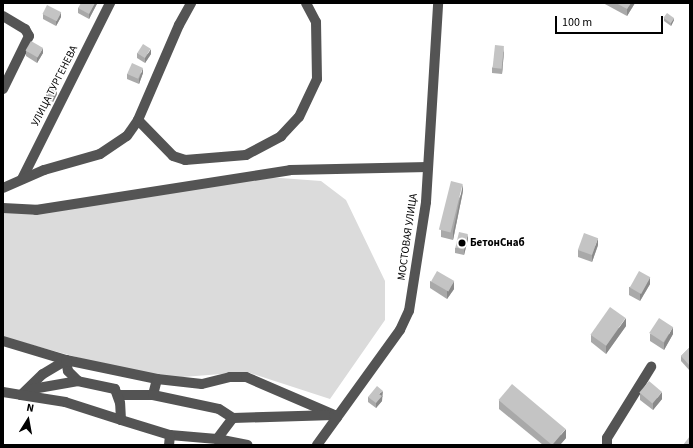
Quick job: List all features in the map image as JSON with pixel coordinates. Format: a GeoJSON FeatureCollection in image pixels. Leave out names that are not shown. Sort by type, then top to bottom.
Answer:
{"type":"FeatureCollection","features":[{"type":"Feature","properties":{"kind":"street","name":"УЛИЦА ТУРГЕНЕВА"},"geometry":{"type":"LineString","coordinates":[[22,179],[110,3]]}},
{"type":"Feature","properties":{"kind":"street"},"geometry":{"type":"LineString","coordinates":[[3,188],[44,170],[88,159],[112,148],[127,136],[138,120],[179,25],[191,3]]}},
{"type":"Feature","properties":{"kind":"street"},"geometry":{"type":"LineString","coordinates":[[138,120],[174,156],[184,160],[246,155],[281,136],[299,118],[317,79],[316,22],[306,3]]}},
{"type":"Feature","properties":{"kind":"street","name":"МОСТОВАЯ УЛИЦА"},"geometry":{"type":"LineString","coordinates":[[317,445],[336,416],[400,330],[409,311],[426,202],[438,3]]}},
{"type":"Feature","properties":{"kind":"street"},"geometry":{"type":"LineString","coordinates":[[3,16],[29,33],[29,39],[3,89]]}},
{"type":"Feature","properties":{"kind":"street"},"geometry":{"type":"LineString","coordinates":[[3,208],[36,210],[290,170],[428,167]]}},
{"type":"Feature","properties":{"kind":"street"},"geometry":{"type":"LineString","coordinates":[[3,341],[66,360],[156,380],[202,384],[230,378],[246,377],[336,416]]}},
{"type":"Feature","properties":{"kind":"street"},"geometry":{"type":"LineString","coordinates":[[66,360],[68,371],[78,381]]}},
{"type":"Feature","properties":{"kind":"street"},"geometry":{"type":"LineString","coordinates":[[24,393],[43,374],[66,360]]}},
{"type":"Feature","properties":{"kind":"street"},"geometry":{"type":"LineString","coordinates":[[607,442],[651,367]]}},
{"type":"Feature","properties":{"kind":"street"},"geometry":{"type":"LineString","coordinates":[[153,395],[156,380]]}},
{"type":"Feature","properties":{"kind":"street"},"geometry":{"type":"LineString","coordinates":[[24,393],[78,381],[115,389],[118,395],[121,420]]}},
{"type":"Feature","properties":{"kind":"street"},"geometry":{"type":"LineString","coordinates":[[3,392],[24,393],[65,402],[121,420],[169,440],[217,439],[246,445]]}},
{"type":"Feature","properties":{"kind":"street"},"geometry":{"type":"LineString","coordinates":[[118,395],[153,395],[219,409],[233,418],[336,416]]}},
{"type":"Feature","properties":{"kind":"street"},"geometry":{"type":"LineString","coordinates":[[217,439],[233,418]]}},
{"type":"Feature","properties":{"kind":"shaded area"},"geometry":{"type":"Polygon","coordinates":[[[267,177],[321,181],[346,200],[385,281],[385,320],[330,399],[247,372],[157,379],[3,337],[3,209],[267,177]]]}},
{"type":"Feature","properties":{"kind":"building"},"geometry":{"type":"Polygon","coordinates":[[[81,3],[95,3],[89,14],[78,8],[81,3]]]}},
{"type":"Feature","properties":{"kind":"building"},"geometry":{"type":"Polygon","coordinates":[[[616,3],[631,3],[627,9],[616,3]]]}},
{"type":"Feature","properties":{"kind":"building"},"geometry":{"type":"Polygon","coordinates":[[[47,5],[61,12],[57,21],[42,14],[47,5]]]}},
{"type":"Feature","properties":{"kind":"building"},"geometry":{"type":"Polygon","coordinates":[[[667,13],[674,18],[671,23],[663,18],[667,13]]]}},
{"type":"Feature","properties":{"kind":"building"},"geometry":{"type":"Polygon","coordinates":[[[31,41],[43,48],[38,58],[26,51],[31,41]]]}},
{"type":"Feature","properties":{"kind":"building"},"geometry":{"type":"Polygon","coordinates":[[[143,44],[151,49],[145,58],[137,53],[143,44]]]}},
{"type":"Feature","properties":{"kind":"building"},"geometry":{"type":"Polygon","coordinates":[[[495,45],[504,46],[502,69],[493,68],[495,45]]]}},
{"type":"Feature","properties":{"kind":"building"},"geometry":{"type":"Polygon","coordinates":[[[132,63],[143,68],[138,79],[127,74],[132,63]]]}},
{"type":"Feature","properties":{"kind":"building"},"geometry":{"type":"Polygon","coordinates":[[[49,85],[57,89],[53,97],[46,93],[49,85]]]}},
{"type":"Feature","properties":{"kind":"building"},"geometry":{"type":"Polygon","coordinates":[[[451,181],[463,184],[451,232],[439,230],[451,181]]]}},
{"type":"Feature","properties":{"kind":"building"},"geometry":{"type":"Polygon","coordinates":[[[459,232],[468,234],[464,250],[455,248],[459,232]]]}},
{"type":"Feature","properties":{"kind":"building"},"geometry":{"type":"Polygon","coordinates":[[[584,233],[598,238],[592,255],[578,250],[584,233]]]}},
{"type":"Feature","properties":{"kind":"building"},"geometry":{"type":"Polygon","coordinates":[[[437,271],[454,281],[448,291],[431,281],[437,271]]]}},
{"type":"Feature","properties":{"kind":"building"},"geometry":{"type":"Polygon","coordinates":[[[639,271],[650,277],[641,294],[630,288],[639,271]]]}},
{"type":"Feature","properties":{"kind":"building"},"geometry":{"type":"Polygon","coordinates":[[[610,307],[626,318],[606,346],[590,335],[610,307]]]}},
{"type":"Feature","properties":{"kind":"building"},"geometry":{"type":"Polygon","coordinates":[[[659,318],[673,327],[663,342],[649,333],[659,318]]]}},
{"type":"Feature","properties":{"kind":"building"},"geometry":{"type":"Polygon","coordinates":[[[690,347],[690,366],[681,356],[690,347]]]}},
{"type":"Feature","properties":{"kind":"building"},"geometry":{"type":"Polygon","coordinates":[[[649,381],[662,392],[652,403],[639,392],[649,381]]]}},
{"type":"Feature","properties":{"kind":"building"},"geometry":{"type":"Polygon","coordinates":[[[512,384],[566,429],[552,445],[499,400],[512,384]]]}},
{"type":"Feature","properties":{"kind":"building"},"geometry":{"type":"Polygon","coordinates":[[[377,386],[383,391],[379,394],[382,396],[376,403],[368,397],[377,386]]]}},
{"type":"Feature","properties":{"kind":"building"},"geometry":{"type":"Polygon","coordinates":[[[690,436],[690,445],[683,445],[690,436]]]}},
{"type":"Feature","properties":{"kind":"place","name":"БетонСнаб"},"geometry":{"type":"Point","coordinates":[462,243]}}]}
